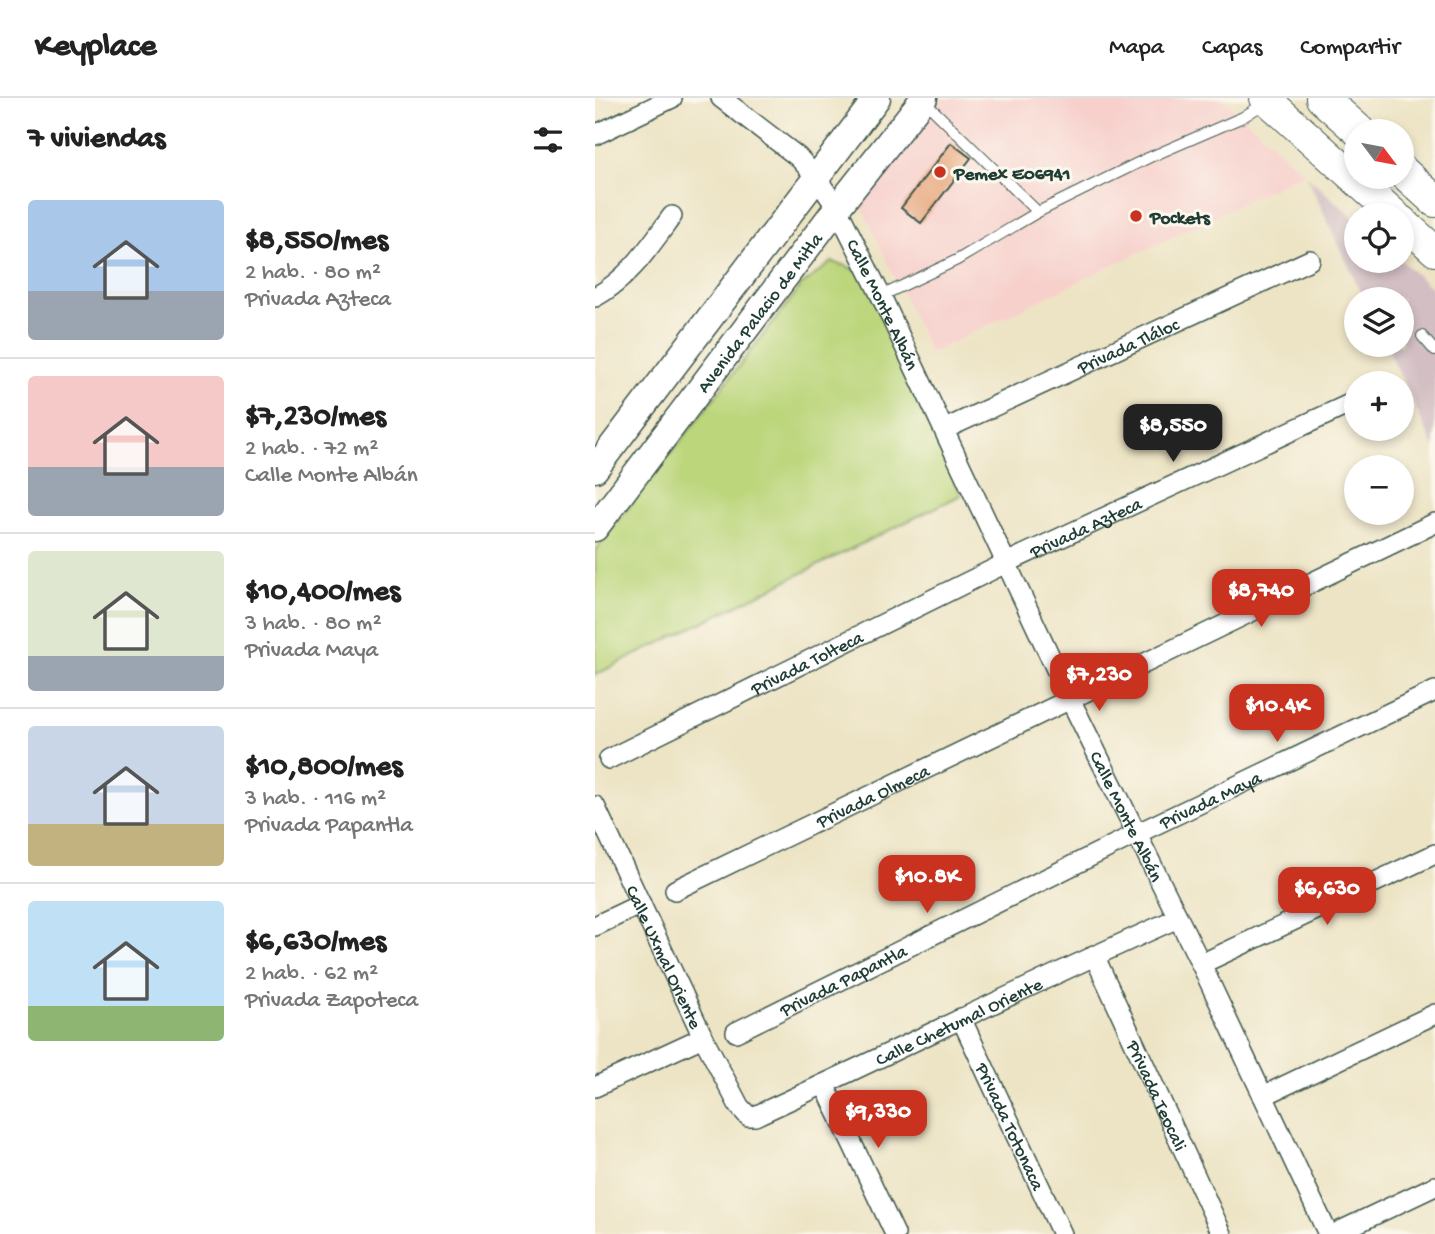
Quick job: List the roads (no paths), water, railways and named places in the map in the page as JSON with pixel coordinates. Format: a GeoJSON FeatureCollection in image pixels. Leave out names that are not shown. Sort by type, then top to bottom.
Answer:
{"type":"FeatureCollection","features":[{"type":"Feature","properties":{"kind":"highway"},"geometry":{"type":"LineString","coordinates":[[1322,98],[1346,119]]}},
{"type":"Feature","properties":{"kind":"highway"},"geometry":{"type":"LineString","coordinates":[[1414,182],[1435,201]]}},
{"type":"Feature","properties":{"kind":"main road","name":"Avenida Palacio de Mitla"},"geometry":{"type":"LineString","coordinates":[[595,469],[877,98]]}},
{"type":"Feature","properties":{"kind":"main road","name":"Avenida Palacio de Mitla"},"geometry":{"type":"LineString","coordinates":[[595,528],[837,208],[924,99]]}},
{"type":"Feature","properties":{"kind":"main road"},"geometry":{"type":"LineString","coordinates":[[1267,100],[1382,203]]}},
{"type":"Feature","properties":{"kind":"main road"},"geometry":{"type":"LineString","coordinates":[[1414,232],[1435,251]]}},
{"type":"Feature","properties":{"kind":"street"},"geometry":{"type":"LineString","coordinates":[[595,135],[671,98]]}},
{"type":"Feature","properties":{"kind":"street","name":"Calle Monte Albán"},"geometry":{"type":"LineString","coordinates":[[721,98],[798,157],[816,177],[837,208],[1328,1234]]}},
{"type":"Feature","properties":{"kind":"street"},"geometry":{"type":"LineString","coordinates":[[595,297],[619,282],[672,216]]}},
{"type":"Feature","properties":{"kind":"street","name":"Privada Tláloc"},"geometry":{"type":"LineString","coordinates":[[945,429],[1310,260]]}},
{"type":"Feature","properties":{"kind":"street","name":"Privada Azteca"},"geometry":{"type":"LineString","coordinates":[[1006,563],[1344,407]]}},
{"type":"Feature","properties":{"kind":"street","name":"Privada Olmeca"},"geometry":{"type":"LineString","coordinates":[[675,890],[1435,523]]}},
{"type":"Feature","properties":{"kind":"street","name":"Privada Tolteca"},"geometry":{"type":"LineString","coordinates":[[608,759],[1006,563]]}},
{"type":"Feature","properties":{"kind":"street","name":"Privada Maya"},"geometry":{"type":"LineString","coordinates":[[1136,834],[1435,691]]}},
{"type":"Feature","properties":{"kind":"street","name":"Calle Uxmal Oriente"},"geometry":{"type":"LineString","coordinates":[[595,806],[703,1037],[739,1106]]}},
{"type":"Feature","properties":{"kind":"street","name":"Privada Papantla"},"geometry":{"type":"LineString","coordinates":[[736,1032],[1136,834]]}},
{"type":"Feature","properties":{"kind":"street"},"geometry":{"type":"LineString","coordinates":[[1201,964],[1435,854]]}},
{"type":"Feature","properties":{"kind":"street"},"geometry":{"type":"LineString","coordinates":[[595,926],[641,904]]}},
{"type":"Feature","properties":{"kind":"street","name":"Calle Chetumal Oriente"},"geometry":{"type":"LineString","coordinates":[[739,1106],[748,1116],[755,1116],[1094,955],[1178,918]]}},
{"type":"Feature","properties":{"kind":"street","name":"Privada Teocali"},"geometry":{"type":"LineString","coordinates":[[1094,955],[1222,1234]]}},
{"type":"Feature","properties":{"kind":"street"},"geometry":{"type":"LineString","coordinates":[[1263,1096],[1435,1014]]}},
{"type":"Feature","properties":{"kind":"street","name":"Privada Totonaca"},"geometry":{"type":"LineString","coordinates":[[961,1018],[1062,1234]]}},
{"type":"Feature","properties":{"kind":"street"},"geometry":{"type":"LineString","coordinates":[[595,1087],[703,1037]]}},
{"type":"Feature","properties":{"kind":"street"},"geometry":{"type":"LineString","coordinates":[[824,1084],[895,1234]]}},
{"type":"Feature","properties":{"kind":"street"},"geometry":{"type":"LineString","coordinates":[[1334,1234],[1435,1186]]}},
{"type":"Feature","properties":{"kind":"lane"},"geometry":{"type":"LineString","coordinates":[[924,99],[1038,212]]}},
{"type":"Feature","properties":{"kind":"lane"},"geometry":{"type":"LineString","coordinates":[[881,296],[957,260],[1038,212],[1147,158],[1243,117],[1267,100]]}},
{"type":"Feature","properties":{"kind":"lane"},"geometry":{"type":"LineString","coordinates":[[1422,336],[1435,351]]}},
{"type":"Feature","properties":{"kind":"place","name":"Pemex E06941"},"geometry":{"type":"Point","coordinates":[940,172]}},
{"type":"Feature","properties":{"kind":"place","name":"Pockets"},"geometry":{"type":"Point","coordinates":[1136,216]}}]}
